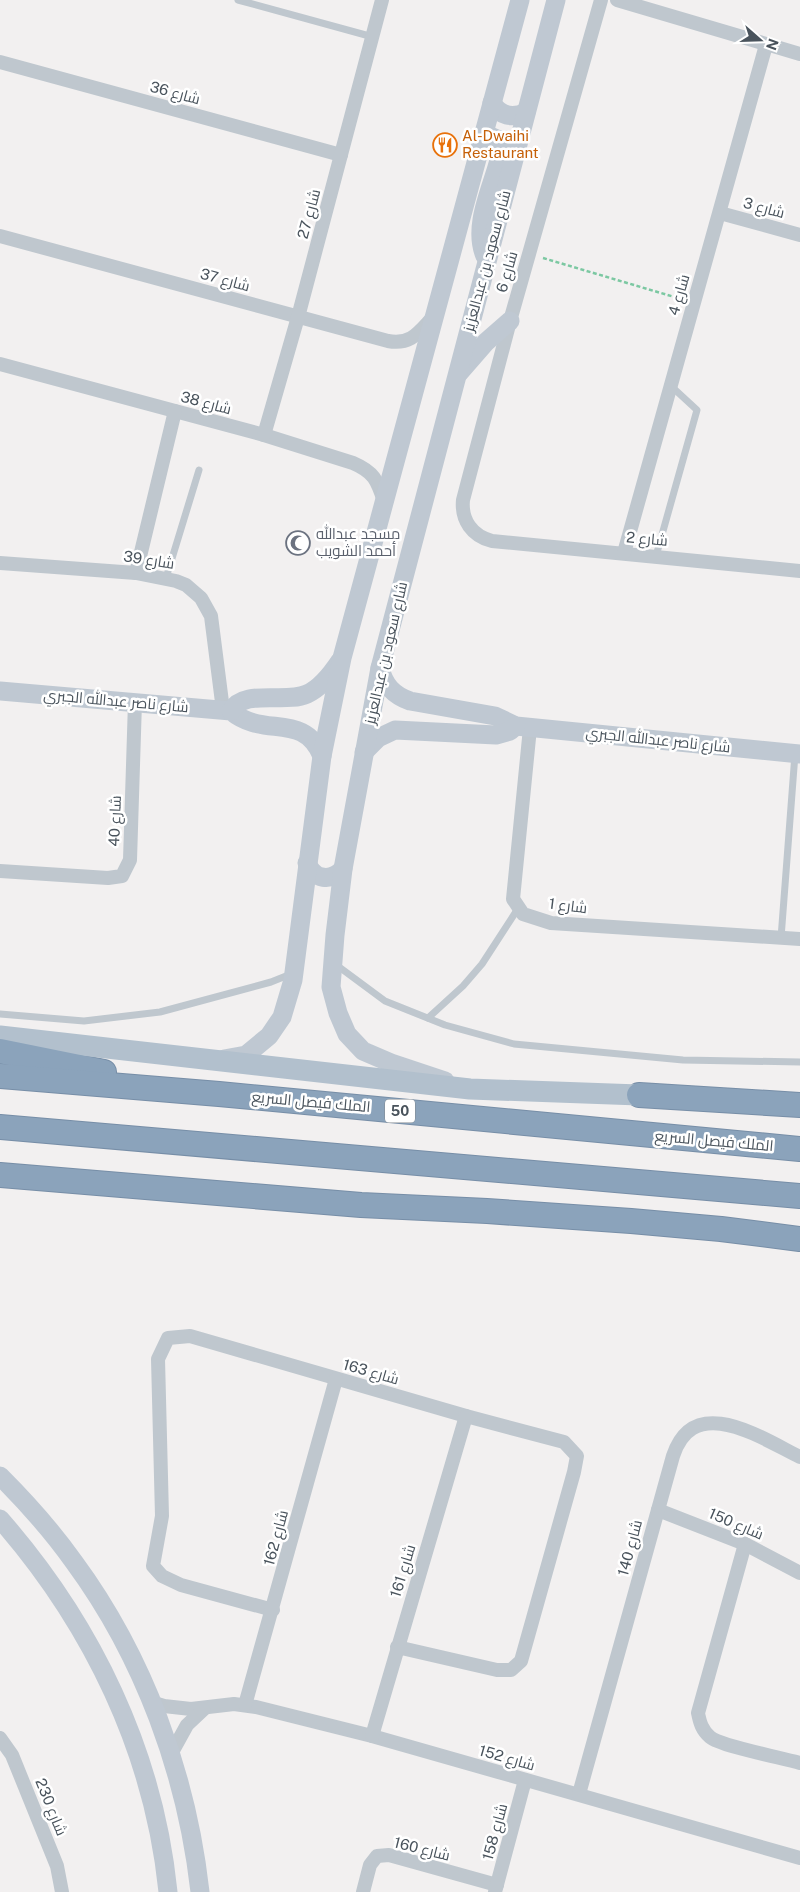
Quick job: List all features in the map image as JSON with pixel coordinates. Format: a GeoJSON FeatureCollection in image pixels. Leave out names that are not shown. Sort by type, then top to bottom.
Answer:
{"type":"FeatureCollection","features":[{"type":"Feature","properties":{"kind":"highway"},"geometry":{"type":"LineString","coordinates":[[0,1052],[219,1094]]}},
{"type":"Feature","properties":{"kind":"highway","name":"الملك فيصل السريع"},"geometry":{"type":"LineString","coordinates":[[0,1076],[219,1094],[800,1149]]}},
{"type":"Feature","properties":{"kind":"highway"},"geometry":{"type":"LineString","coordinates":[[639,1095],[800,1093]]}},
{"type":"Feature","properties":{"kind":"highway"},"geometry":{"type":"LineString","coordinates":[[639,1095],[800,1105]]}},
{"type":"Feature","properties":{"kind":"highway"},"geometry":{"type":"LineString","coordinates":[[0,1127],[800,1196]]}},
{"type":"Feature","properties":{"kind":"highway"},"geometry":{"type":"LineString","coordinates":[[0,1141],[44,1142],[112,1137]]}},
{"type":"Feature","properties":{"kind":"highway"},"geometry":{"type":"LineString","coordinates":[[0,1175],[361,1205],[631,1221],[721,1229],[800,1239]]}},
{"type":"Feature","properties":{"kind":"main road"},"geometry":{"type":"LineString","coordinates":[[217,1060],[246,1055],[269,1036],[282,1017],[294,973],[322,756],[342,658],[520,0]]}},
{"type":"Feature","properties":{"kind":"main road","name":"شارع سعود بن عبدالعزيز"},"geometry":{"type":"LineString","coordinates":[[470,1089],[391,1063],[362,1051],[347,1034],[338,1013],[331,988],[333,962],[343,869],[380,668],[556,0]]}},
{"type":"Feature","properties":{"kind":"main road"},"geometry":{"type":"LineString","coordinates":[[492,103],[507,116],[526,112]]}},
{"type":"Feature","properties":{"kind":"main road"},"geometry":{"type":"LineString","coordinates":[[483,133],[499,140],[502,148],[482,221],[481,240],[487,259]]}},
{"type":"Feature","properties":{"kind":"main road"},"geometry":{"type":"LineString","coordinates":[[456,378],[486,342],[510,321]]}},
{"type":"Feature","properties":{"kind":"main road"},"geometry":{"type":"LineString","coordinates":[[227,711],[246,699],[296,698],[309,693],[328,676],[342,658]]}},
{"type":"Feature","properties":{"kind":"main road","name":"شارع ناصر عبدالله الجبري"},"geometry":{"type":"LineString","coordinates":[[380,668],[387,686],[401,698],[495,716],[523,727],[798,754]]}},
{"type":"Feature","properties":{"kind":"main road","name":"شارع ناصر عبدالله الجبري"},"geometry":{"type":"LineString","coordinates":[[0,691],[227,711],[253,724],[301,731],[314,740],[322,756]]}},
{"type":"Feature","properties":{"kind":"main road","name":"شارع ناصر عبدالله الجبري"},"geometry":{"type":"LineString","coordinates":[[364,752],[378,738],[395,730],[496,735],[523,727]]}},
{"type":"Feature","properties":{"kind":"main road"},"geometry":{"type":"LineString","coordinates":[[307,864],[320,877],[333,877],[343,869]]}},
{"type":"Feature","properties":{"kind":"main road","name":"الملك فيصل السريع"},"geometry":{"type":"LineString","coordinates":[[0,1036],[470,1089],[639,1095]]}},
{"type":"Feature","properties":{"kind":"main road"},"geometry":{"type":"LineString","coordinates":[[0,1476],[27,1503],[75,1563],[115,1626],[151,1702],[171,1754],[192,1837],[200,1892]]}},
{"type":"Feature","properties":{"kind":"main road"},"geometry":{"type":"LineString","coordinates":[[0,1519],[36,1562],[60,1596],[91,1647],[111,1686],[128,1726],[147,1784],[156,1819],[168,1892]]}},
{"type":"Feature","properties":{"kind":"street","name":"شارع 27"},"geometry":{"type":"LineString","coordinates":[[264,435],[342,155],[382,0]]}},
{"type":"Feature","properties":{"kind":"street","name":"شارع 6"},"geometry":{"type":"LineString","coordinates":[[492,542],[479,536],[469,526],[463,507],[510,321],[601,0]]}},
{"type":"Feature","properties":{"kind":"street"},"geometry":{"type":"LineString","coordinates":[[617,0],[766,46],[800,54]]}},
{"type":"Feature","properties":{"kind":"street","name":"شارع 4"},"geometry":{"type":"LineString","coordinates":[[624,554],[766,46]]}},
{"type":"Feature","properties":{"kind":"street","name":"شارع 36"},"geometry":{"type":"LineString","coordinates":[[0,62],[342,155]]}},
{"type":"Feature","properties":{"kind":"street","name":"شارع 3"},"geometry":{"type":"LineString","coordinates":[[720,213],[800,235]]}},
{"type":"Feature","properties":{"kind":"street","name":"شارع 37"},"geometry":{"type":"LineString","coordinates":[[0,236],[399,343],[408,341],[433,317]]}},
{"type":"Feature","properties":{"kind":"street","name":"شارع 38"},"geometry":{"type":"LineString","coordinates":[[0,364],[264,435],[364,467],[375,478],[384,501]]}},
{"type":"Feature","properties":{"kind":"street"},"geometry":{"type":"LineString","coordinates":[[136,573],[174,411]]}},
{"type":"Feature","properties":{"kind":"street","name":"شارع 2"},"geometry":{"type":"LineString","coordinates":[[492,542],[800,571]]}},
{"type":"Feature","properties":{"kind":"street","name":"شارع 39"},"geometry":{"type":"LineString","coordinates":[[0,563],[136,573],[166,578],[190,588],[207,606],[213,626],[227,711]]}},
{"type":"Feature","properties":{"kind":"street","name":"شارع 40"},"geometry":{"type":"LineString","coordinates":[[0,871],[108,878],[122,876],[130,860],[135,702]]}},
{"type":"Feature","properties":{"kind":"street"},"geometry":{"type":"LineString","coordinates":[[519,907],[513,899],[523,727]]}},
{"type":"Feature","properties":{"kind":"street","name":"شارع 1"},"geometry":{"type":"LineString","coordinates":[[519,907],[524,914],[551,923],[800,939]]}},
{"type":"Feature","properties":{"kind":"street","name":"شارع 163"},"geometry":{"type":"LineString","coordinates":[[272,1610],[181,1585],[162,1576],[153,1566],[162,1516],[158,1358],[168,1338],[190,1336],[466,1416],[564,1442],[577,1456],[521,1660],[511,1670],[497,1670],[397,1647]]}},
{"type":"Feature","properties":{"kind":"street","name":"شارع 162"},"geometry":{"type":"LineString","coordinates":[[244,1705],[336,1379]]}},
{"type":"Feature","properties":{"kind":"street","name":"شارع 161"},"geometry":{"type":"LineString","coordinates":[[372,1736],[466,1416]]}},
{"type":"Feature","properties":{"kind":"street","name":"شارع 140"},"geometry":{"type":"LineString","coordinates":[[579,1794],[676,1448],[686,1434],[701,1424],[710,1422],[728,1424],[800,1457]]}},
{"type":"Feature","properties":{"kind":"street","name":"شارع 150"},"geometry":{"type":"LineString","coordinates":[[658,1510],[745,1544],[800,1574]]}},
{"type":"Feature","properties":{"kind":"street"},"geometry":{"type":"LineString","coordinates":[[745,1544],[698,1713],[700,1723],[704,1730],[716,1741],[800,1762]]}},
{"type":"Feature","properties":{"kind":"street","name":"شارع 152"},"geometry":{"type":"LineString","coordinates":[[151,1702],[178,1709],[204,1709],[219,1705],[244,1705],[372,1736],[800,1858]]}},
{"type":"Feature","properties":{"kind":"street"},"geometry":{"type":"LineString","coordinates":[[171,1754],[187,1725],[204,1709]]}},
{"type":"Feature","properties":{"kind":"street","name":"شارع 230"},"geometry":{"type":"LineString","coordinates":[[0,1738],[12,1756],[57,1866],[62,1892]]}},
{"type":"Feature","properties":{"kind":"street","name":"شارع 158"},"geometry":{"type":"LineString","coordinates":[[496,1889],[525,1780]]}},
{"type":"Feature","properties":{"kind":"street","name":"شارع 160"},"geometry":{"type":"LineString","coordinates":[[363,1892],[370,1865],[377,1856],[389,1855],[496,1889]]}},
{"type":"Feature","properties":{"kind":"lane"},"geometry":{"type":"LineString","coordinates":[[238,0],[373,37]]}},
{"type":"Feature","properties":{"kind":"lane"},"geometry":{"type":"LineString","coordinates":[[656,556],[697,410],[671,386]]}},
{"type":"Feature","properties":{"kind":"lane"},"geometry":{"type":"LineString","coordinates":[[166,578],[199,470]]}},
{"type":"Feature","properties":{"kind":"lane"},"geometry":{"type":"LineString","coordinates":[[781,938],[798,754]]}},
{"type":"Feature","properties":{"kind":"lane"},"geometry":{"type":"LineString","coordinates":[[428,1018],[463,986],[482,964],[519,907]]}},
{"type":"Feature","properties":{"kind":"lane"},"geometry":{"type":"LineString","coordinates":[[333,962],[385,1001],[445,1025],[514,1044],[683,1060],[800,1062]]}},
{"type":"Feature","properties":{"kind":"lane"},"geometry":{"type":"LineString","coordinates":[[0,1014],[84,1021],[160,1012],[271,982],[294,973]]}},
{"type":"Feature","properties":{"kind":"path"},"geometry":{"type":"LineString","coordinates":[[529,254],[694,303]]}},
{"type":"Feature","properties":{"kind":"place","name":"Al-Dwaihi Restaurant"},"geometry":{"type":"Point","coordinates":[445,145]}},
{"type":"Feature","properties":{"kind":"place","name":"مسجد عبدالله أحمد الشويب"},"geometry":{"type":"Point","coordinates":[298,543]}}]}
